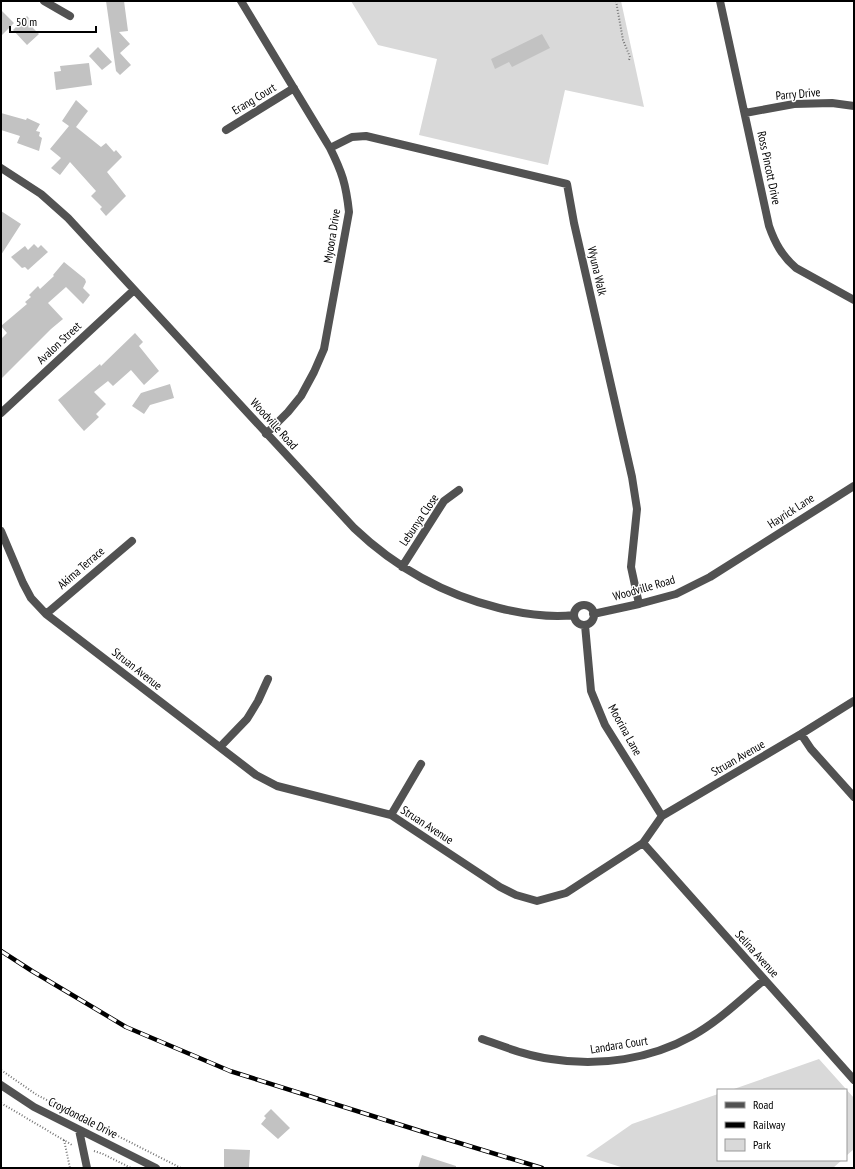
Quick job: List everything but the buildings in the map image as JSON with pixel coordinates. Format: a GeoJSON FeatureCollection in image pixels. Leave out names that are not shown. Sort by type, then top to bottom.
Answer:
{"type":"FeatureCollection","features":[{"type":"Feature","properties":{"kind":"street"},"geometry":{"type":"LineString","coordinates":[[44,1],[70,16]]}},
{"type":"Feature","properties":{"kind":"street","name":"Myoora Drive"},"geometry":{"type":"LineString","coordinates":[[242,1],[330,148],[343,176],[347,189],[349,212],[324,349],[301,396],[288,412],[266,434]]}},
{"type":"Feature","properties":{"kind":"street","name":"Ross Pincott Drive"},"geometry":{"type":"LineString","coordinates":[[720,1],[769,226],[777,247],[796,268],[854,300]]}},
{"type":"Feature","properties":{"kind":"street","name":"Erang Court"},"geometry":{"type":"LineString","coordinates":[[226,130],[294,88]]}},
{"type":"Feature","properties":{"kind":"street","name":"Parry Drive"},"geometry":{"type":"LineString","coordinates":[[745,113],[794,104],[832,103],[854,106]]}},
{"type":"Feature","properties":{"kind":"street","name":"Wyuna Walk"},"geometry":{"type":"LineString","coordinates":[[330,148],[352,137],[366,136],[566,184],[632,477],[637,509],[631,568],[640,604]]}},
{"type":"Feature","properties":{"kind":"street","name":"Woodville Road"},"geometry":{"type":"LineString","coordinates":[[1,168],[42,194],[68,218],[266,434],[368,542],[402,567],[426,581],[462,598],[532,615],[574,615]]}},
{"type":"Feature","properties":{"kind":"street","name":"Avalon Street"},"geometry":{"type":"LineString","coordinates":[[3,408],[134,290]]}},
{"type":"Feature","properties":{"kind":"street","name":"Hayrick Lane"},"geometry":{"type":"LineString","coordinates":[[742,558],[854,486]]}},
{"type":"Feature","properties":{"kind":"street","name":"Lebunya Close"},"geometry":{"type":"LineString","coordinates":[[402,567],[444,501],[459,490]]}},
{"type":"Feature","properties":{"kind":"street","name":"Struan Avenue"},"geometry":{"type":"LineString","coordinates":[[1,531],[31,598],[46,614],[256,775],[277,786],[392,815],[500,887],[537,901],[566,892],[643,843],[662,816],[802,734],[854,701]]}},
{"type":"Feature","properties":{"kind":"street","name":"Akima Terrace"},"geometry":{"type":"LineString","coordinates":[[46,614],[132,541]]}},
{"type":"Feature","properties":{"kind":"street","name":"Woodville Road"},"geometry":{"type":"LineString","coordinates":[[594,614],[676,594],[742,558]]}},
{"type":"Feature","properties":{"kind":"street"},"geometry":{"type":"LineString","coordinates":[[582,606],[588,606],[594,614],[592,620],[585,625],[577,622],[574,615],[577,608],[582,606]]}},
{"type":"Feature","properties":{"kind":"street","name":"Moorina Lane"},"geometry":{"type":"LineString","coordinates":[[585,625],[591,691],[605,725],[662,816]]}},
{"type":"Feature","properties":{"kind":"street"},"geometry":{"type":"LineString","coordinates":[[220,747],[247,719],[258,701],[268,679]]}},
{"type":"Feature","properties":{"kind":"street"},"geometry":{"type":"LineString","coordinates":[[802,734],[811,749],[854,797]]}},
{"type":"Feature","properties":{"kind":"street"},"geometry":{"type":"LineString","coordinates":[[392,815],[421,764]]}},
{"type":"Feature","properties":{"kind":"street","name":"Selina Avenue"},"geometry":{"type":"LineString","coordinates":[[643,843],[854,1080]]}},
{"type":"Feature","properties":{"kind":"street","name":"Landara Court"},"geometry":{"type":"LineString","coordinates":[[482,1039],[518,1052],[551,1059],[585,1063],[630,1058],[658,1051],[692,1036],[720,1017],[764,980]]}},
{"type":"Feature","properties":{"kind":"street","name":"Croydondale Drive"},"geometry":{"type":"LineString","coordinates":[[1,1085],[34,1107],[156,1168]]}},
{"type":"Feature","properties":{"kind":"street"},"geometry":{"type":"LineString","coordinates":[[79,1130],[87,1168]]}},
{"type":"Feature","properties":{"kind":"path"},"geometry":{"type":"LineString","coordinates":[[616,1],[623,40],[630,57],[629,60]]}},
{"type":"Feature","properties":{"kind":"path"},"geometry":{"type":"LineString","coordinates":[[1,1070],[37,1095],[181,1168]]}},
{"type":"Feature","properties":{"kind":"path"},"geometry":{"type":"LineString","coordinates":[[1,1103],[74,1146],[103,1154],[131,1168]]}},
{"type":"Feature","properties":{"kind":"path"},"geometry":{"type":"LineString","coordinates":[[64,1140],[70,1168]]}},
{"type":"Feature","properties":{"kind":"green space"},"geometry":{"type":"Polygon","coordinates":[[[351,1],[621,1],[644,107],[565,90],[548,165],[419,135],[437,59],[378,45],[351,1]]]}},
{"type":"Feature","properties":{"kind":"green space"},"geometry":{"type":"Polygon","coordinates":[[[819,1059],[846,1089],[734,1089],[819,1059]]]}},
{"type":"Feature","properties":{"kind":"green space"},"geometry":{"type":"Polygon","coordinates":[[[847,1090],[854,1098],[854,1149],[847,1155],[847,1090]]]}},
{"type":"Feature","properties":{"kind":"green space"},"geometry":{"type":"Polygon","coordinates":[[[717,1094],[717,1161],[841,1161],[833,1168],[624,1168],[586,1156],[632,1124],[717,1094]]]}},
{"type":"Feature","properties":{"kind":"railway"},"geometry":{"type":"LineString","coordinates":[[1,951],[126,1027],[230,1071],[542,1168]]}}]}
